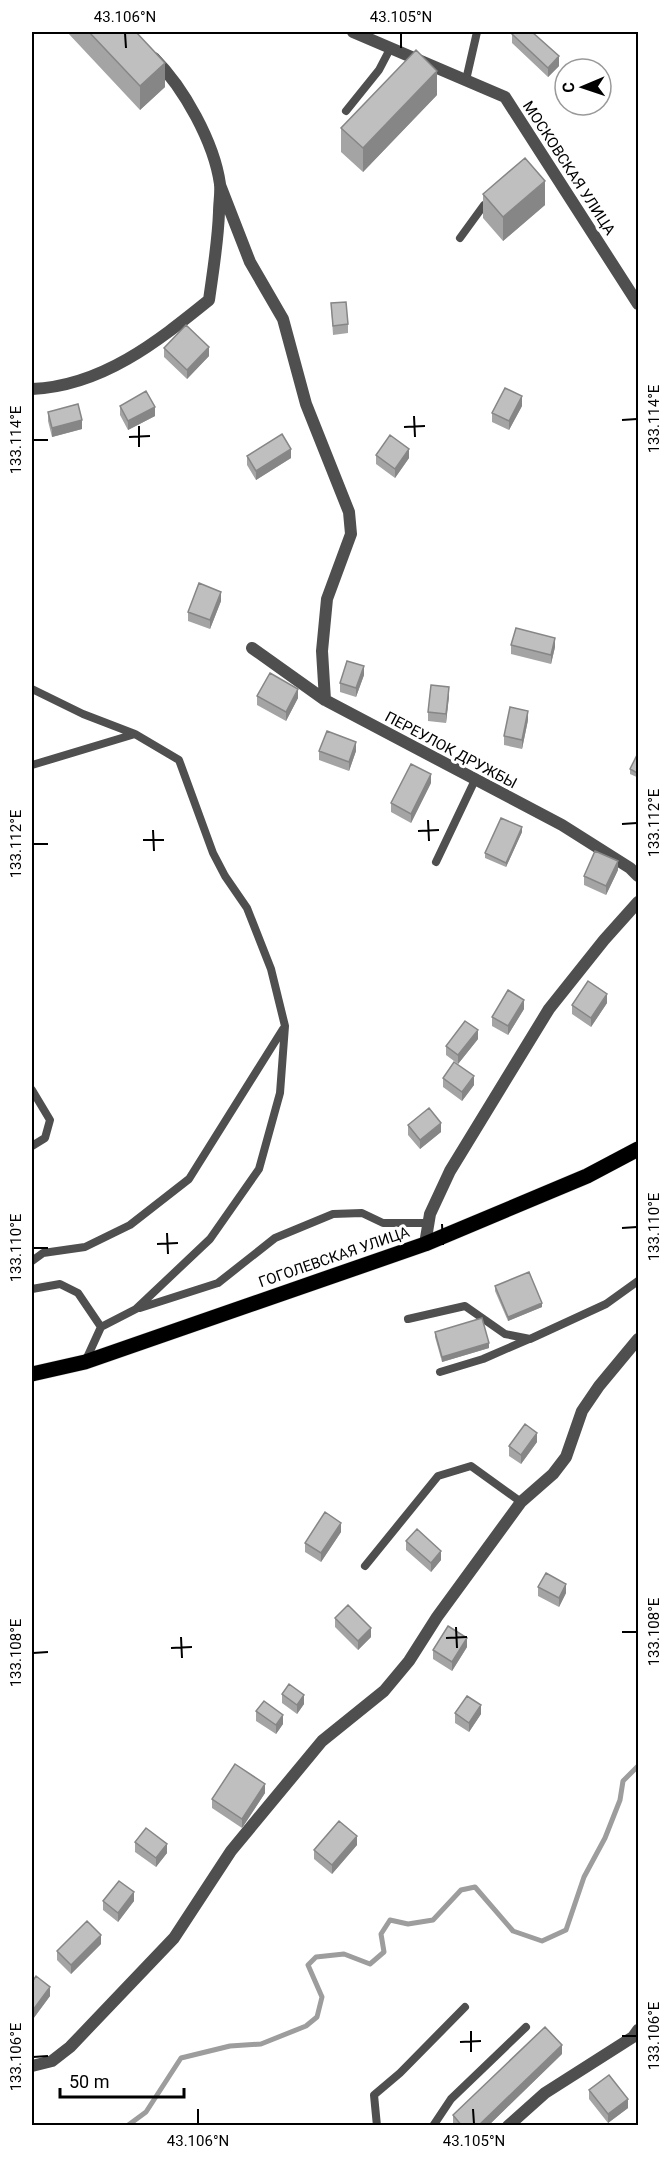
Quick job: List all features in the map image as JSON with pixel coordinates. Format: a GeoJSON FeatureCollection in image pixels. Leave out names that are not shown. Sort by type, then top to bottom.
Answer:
{"type":"FeatureCollection","features":[{"type":"Feature","properties":{"kind":"main road","name":"ГОГОЛЕВСКАЯ УЛИЦА"},"geometry":{"type":"LineString","coordinates":[[32,1374],[85,1362],[425,1244],[587,1176],[639,1149]]}},
{"type":"Feature","properties":{"kind":"street","name":"МОСКОВСКАЯ УЛИЦА"},"geometry":{"type":"LineString","coordinates":[[353,32],[505,97],[540,161],[639,304]]}},
{"type":"Feature","properties":{"kind":"street"},"geometry":{"type":"LineString","coordinates":[[142,46],[164,68],[195,114],[207,140],[220,185],[250,262],[283,319],[306,404],[349,512],[351,534],[327,599],[322,651],[325,700]]}},
{"type":"Feature","properties":{"kind":"street"},"geometry":{"type":"LineString","coordinates":[[32,389],[47,388],[100,374],[158,341],[209,300],[218,240],[220,185]]}},
{"type":"Feature","properties":{"kind":"street","name":"ПЕРЕУЛОК ДРУЖБЫ"},"geometry":{"type":"LineString","coordinates":[[252,648],[325,700],[562,825],[630,867],[639,876]]}},
{"type":"Feature","properties":{"kind":"street"},"geometry":{"type":"LineString","coordinates":[[425,1244],[428,1223],[450,1171],[549,1009],[604,940],[639,902]]}},
{"type":"Feature","properties":{"kind":"street"},"geometry":{"type":"LineString","coordinates":[[32,2066],[52,2061],[70,2047],[174,1938],[231,1851],[322,1741],[384,1691],[410,1662],[436,1617],[521,1502],[553,1474],[566,1456],[582,1411],[599,1386],[639,1339]]}},
{"type":"Feature","properties":{"kind":"street"},"geometry":{"type":"LineString","coordinates":[[508,2126],[545,2093],[633,2037],[639,2030]]}},
{"type":"Feature","properties":{"kind":"lane"},"geometry":{"type":"LineString","coordinates":[[466,80],[477,32]]}},
{"type":"Feature","properties":{"kind":"lane"},"geometry":{"type":"LineString","coordinates":[[346,111],[379,70],[391,47]]}},
{"type":"Feature","properties":{"kind":"lane"},"geometry":{"type":"LineString","coordinates":[[460,238],[484,205],[501,192]]}},
{"type":"Feature","properties":{"kind":"lane"},"geometry":{"type":"LineString","coordinates":[[32,689],[83,714],[135,734],[179,760],[213,853],[225,876],[248,908],[271,969],[285,1026],[280,1093],[259,1169],[210,1239],[136,1309]]}},
{"type":"Feature","properties":{"kind":"lane"},"geometry":{"type":"LineString","coordinates":[[32,765],[135,734]]}},
{"type":"Feature","properties":{"kind":"lane"},"geometry":{"type":"LineString","coordinates":[[436,862],[475,780]]}},
{"type":"Feature","properties":{"kind":"lane"},"geometry":{"type":"LineString","coordinates":[[32,1262],[43,1253],[85,1247],[130,1225],[189,1179],[285,1026]]}},
{"type":"Feature","properties":{"kind":"lane"},"geometry":{"type":"LineString","coordinates":[[32,1090],[50,1120],[45,1138],[32,1146]]}},
{"type":"Feature","properties":{"kind":"lane"},"geometry":{"type":"LineString","coordinates":[[85,1362],[101,1327],[136,1309],[218,1283],[275,1238],[333,1214],[362,1213],[382,1223],[428,1223]]}},
{"type":"Feature","properties":{"kind":"lane"},"geometry":{"type":"LineString","coordinates":[[440,1372],[483,1359],[530,1339],[606,1304],[639,1281]]}},
{"type":"Feature","properties":{"kind":"lane"},"geometry":{"type":"LineString","coordinates":[[32,1289],[60,1284],[78,1293],[101,1327]]}},
{"type":"Feature","properties":{"kind":"lane"},"geometry":{"type":"LineString","coordinates":[[408,1319],[465,1306],[505,1334],[530,1339]]}},
{"type":"Feature","properties":{"kind":"lane"},"geometry":{"type":"LineString","coordinates":[[365,1566],[438,1476],[471,1466],[521,1502]]}},
{"type":"Feature","properties":{"kind":"lane"},"geometry":{"type":"LineString","coordinates":[[377,2126],[374,2095],[400,2073],[465,2007]]}},
{"type":"Feature","properties":{"kind":"lane"},"geometry":{"type":"LineString","coordinates":[[433,2126],[451,2099],[526,2027]]}},
{"type":"Feature","properties":{"kind":"building"},"geometry":{"type":"Polygon","coordinates":[[[89,32],[136,32],[165,63],[140,86],[89,32]]]}},
{"type":"Feature","properties":{"kind":"building"},"geometry":{"type":"Polygon","coordinates":[[[532,32],[559,56],[553,57],[553,63],[548,68],[512,34],[532,32]]]}},
{"type":"Feature","properties":{"kind":"building"},"geometry":{"type":"Polygon","coordinates":[[[416,50],[437,71],[363,148],[341,128],[416,50]]]}},
{"type":"Feature","properties":{"kind":"building"},"geometry":{"type":"Polygon","coordinates":[[[525,158],[545,181],[503,217],[483,194],[525,158]]]}},
{"type":"Feature","properties":{"kind":"building"},"geometry":{"type":"Polygon","coordinates":[[[346,302],[348,324],[333,326],[331,303],[346,302]]]}},
{"type":"Feature","properties":{"kind":"building"},"geometry":{"type":"Polygon","coordinates":[[[186,325],[209,347],[187,370],[164,348],[186,325]]]}},
{"type":"Feature","properties":{"kind":"building"},"geometry":{"type":"Polygon","coordinates":[[[505,388],[522,396],[509,421],[492,413],[505,388]]]}},
{"type":"Feature","properties":{"kind":"building"},"geometry":{"type":"Polygon","coordinates":[[[146,391],[155,407],[128,421],[120,406],[146,391]]]}},
{"type":"Feature","properties":{"kind":"building"},"geometry":{"type":"Polygon","coordinates":[[[78,404],[82,420],[52,428],[48,412],[78,404]]]}},
{"type":"Feature","properties":{"kind":"building"},"geometry":{"type":"Polygon","coordinates":[[[282,434],[291,449],[256,471],[247,456],[282,434]]]}},
{"type":"Feature","properties":{"kind":"building"},"geometry":{"type":"Polygon","coordinates":[[[390,435],[409,449],[395,469],[376,455],[390,435]]]}},
{"type":"Feature","properties":{"kind":"building"},"geometry":{"type":"Polygon","coordinates":[[[199,583],[221,592],[210,620],[188,612],[199,583]]]}},
{"type":"Feature","properties":{"kind":"building"},"geometry":{"type":"Polygon","coordinates":[[[516,628],[555,638],[551,655],[511,645],[516,628]]]}},
{"type":"Feature","properties":{"kind":"building"},"geometry":{"type":"Polygon","coordinates":[[[347,661],[364,666],[356,688],[340,683],[347,661]]]}},
{"type":"Feature","properties":{"kind":"building"},"geometry":{"type":"Polygon","coordinates":[[[270,673],[298,689],[286,712],[257,696],[270,673]]]}},
{"type":"Feature","properties":{"kind":"building"},"geometry":{"type":"Polygon","coordinates":[[[431,685],[449,687],[446,714],[428,712],[431,685]]]}},
{"type":"Feature","properties":{"kind":"building"},"geometry":{"type":"Polygon","coordinates":[[[510,707],[528,711],[522,740],[504,736],[510,707]]]}},
{"type":"Feature","properties":{"kind":"building"},"geometry":{"type":"Polygon","coordinates":[[[327,731],[356,742],[349,762],[319,751],[327,731]]]}},
{"type":"Feature","properties":{"kind":"building"},"geometry":{"type":"Polygon","coordinates":[[[639,751],[639,774],[630,769],[639,751]]]}},
{"type":"Feature","properties":{"kind":"building"},"geometry":{"type":"Polygon","coordinates":[[[411,764],[431,774],[411,814],[391,803],[411,764]]]}},
{"type":"Feature","properties":{"kind":"building"},"geometry":{"type":"Polygon","coordinates":[[[501,818],[522,827],[506,863],[485,853],[501,818]]]}},
{"type":"Feature","properties":{"kind":"building"},"geometry":{"type":"Polygon","coordinates":[[[595,851],[618,861],[606,886],[584,876],[595,851]]]}},
{"type":"Feature","properties":{"kind":"building"},"geometry":{"type":"Polygon","coordinates":[[[588,981],[607,994],[591,1018],[572,1005],[588,981]]]}},
{"type":"Feature","properties":{"kind":"building"},"geometry":{"type":"Polygon","coordinates":[[[508,990],[524,1000],[508,1026],[492,1017],[508,990]]]}},
{"type":"Feature","properties":{"kind":"building"},"geometry":{"type":"Polygon","coordinates":[[[465,1021],[478,1030],[458,1055],[446,1046],[465,1021]]]}},
{"type":"Feature","properties":{"kind":"building"},"geometry":{"type":"Polygon","coordinates":[[[454,1062],[474,1076],[462,1092],[443,1078],[454,1062]]]}},
{"type":"Feature","properties":{"kind":"building"},"geometry":{"type":"Polygon","coordinates":[[[429,1108],[441,1123],[420,1140],[408,1125],[429,1108]]]}},
{"type":"Feature","properties":{"kind":"building"},"geometry":{"type":"Polygon","coordinates":[[[529,1272],[542,1303],[508,1317],[495,1286],[529,1272]]]}},
{"type":"Feature","properties":{"kind":"building"},"geometry":{"type":"Polygon","coordinates":[[[482,1318],[489,1343],[442,1357],[435,1332],[482,1318]]]}},
{"type":"Feature","properties":{"kind":"building"},"geometry":{"type":"Polygon","coordinates":[[[525,1424],[537,1433],[521,1455],[509,1446],[525,1424]]]}},
{"type":"Feature","properties":{"kind":"building"},"geometry":{"type":"Polygon","coordinates":[[[325,1512],[341,1523],[321,1553],[305,1543],[325,1512]]]}},
{"type":"Feature","properties":{"kind":"building"},"geometry":{"type":"Polygon","coordinates":[[[417,1529],[441,1551],[431,1563],[406,1541],[417,1529]]]}},
{"type":"Feature","properties":{"kind":"building"},"geometry":{"type":"Polygon","coordinates":[[[546,1573],[566,1584],[559,1598],[538,1587],[546,1573]]]}},
{"type":"Feature","properties":{"kind":"building"},"geometry":{"type":"Polygon","coordinates":[[[348,1605],[371,1628],[358,1641],[335,1618],[348,1605]]]}},
{"type":"Feature","properties":{"kind":"building"},"geometry":{"type":"Polygon","coordinates":[[[448,1626],[467,1638],[452,1662],[433,1650],[448,1626]]]}},
{"type":"Feature","properties":{"kind":"building"},"geometry":{"type":"Polygon","coordinates":[[[289,1684],[304,1695],[297,1705],[282,1694],[289,1684]]]}},
{"type":"Feature","properties":{"kind":"building"},"geometry":{"type":"Polygon","coordinates":[[[467,1696],[481,1705],[469,1723],[455,1713],[467,1696]]]}},
{"type":"Feature","properties":{"kind":"building"},"geometry":{"type":"Polygon","coordinates":[[[264,1701],[283,1715],[276,1725],[256,1711],[264,1701]]]}},
{"type":"Feature","properties":{"kind":"building"},"geometry":{"type":"Polygon","coordinates":[[[235,1764],[265,1784],[242,1819],[212,1799],[235,1764]]]}},
{"type":"Feature","properties":{"kind":"building"},"geometry":{"type":"Polygon","coordinates":[[[339,1821],[357,1836],[332,1865],[314,1850],[339,1821]]]}},
{"type":"Feature","properties":{"kind":"building"},"geometry":{"type":"Polygon","coordinates":[[[146,1828],[167,1844],[156,1858],[135,1842],[146,1828]]]}},
{"type":"Feature","properties":{"kind":"building"},"geometry":{"type":"Polygon","coordinates":[[[119,1881],[134,1892],[118,1913],[103,1901],[119,1881]]]}},
{"type":"Feature","properties":{"kind":"building"},"geometry":{"type":"Polygon","coordinates":[[[87,1921],[101,1935],[71,1965],[57,1951],[87,1921]]]}},
{"type":"Feature","properties":{"kind":"building"},"geometry":{"type":"Polygon","coordinates":[[[36,1976],[50,1987],[33,2010],[32,1982],[36,1976]]]}},
{"type":"Feature","properties":{"kind":"building"},"geometry":{"type":"Polygon","coordinates":[[[545,2027],[562,2045],[478,2126],[462,2126],[453,2115],[545,2027]]]}},
{"type":"Feature","properties":{"kind":"building"},"geometry":{"type":"Polygon","coordinates":[[[609,2075],[628,2099],[608,2114],[589,2090],[609,2075]]]}},
{"type":"Feature","properties":{"kind":"waterway"},"geometry":{"type":"LineString","coordinates":[[127,2126],[146,2112],[181,2058],[230,2046],[261,2044],[306,2026],[317,2017],[322,1997],[308,1965],[316,1957],[344,1954],[370,1964],[384,1952],[381,1934],[390,1920],[408,1924],[433,1920],[461,1890],[475,1887],[513,1931],[542,1941],[566,1930],[584,1877],[605,1838],[620,1800],[623,1781],[638,1766]]}}]}
